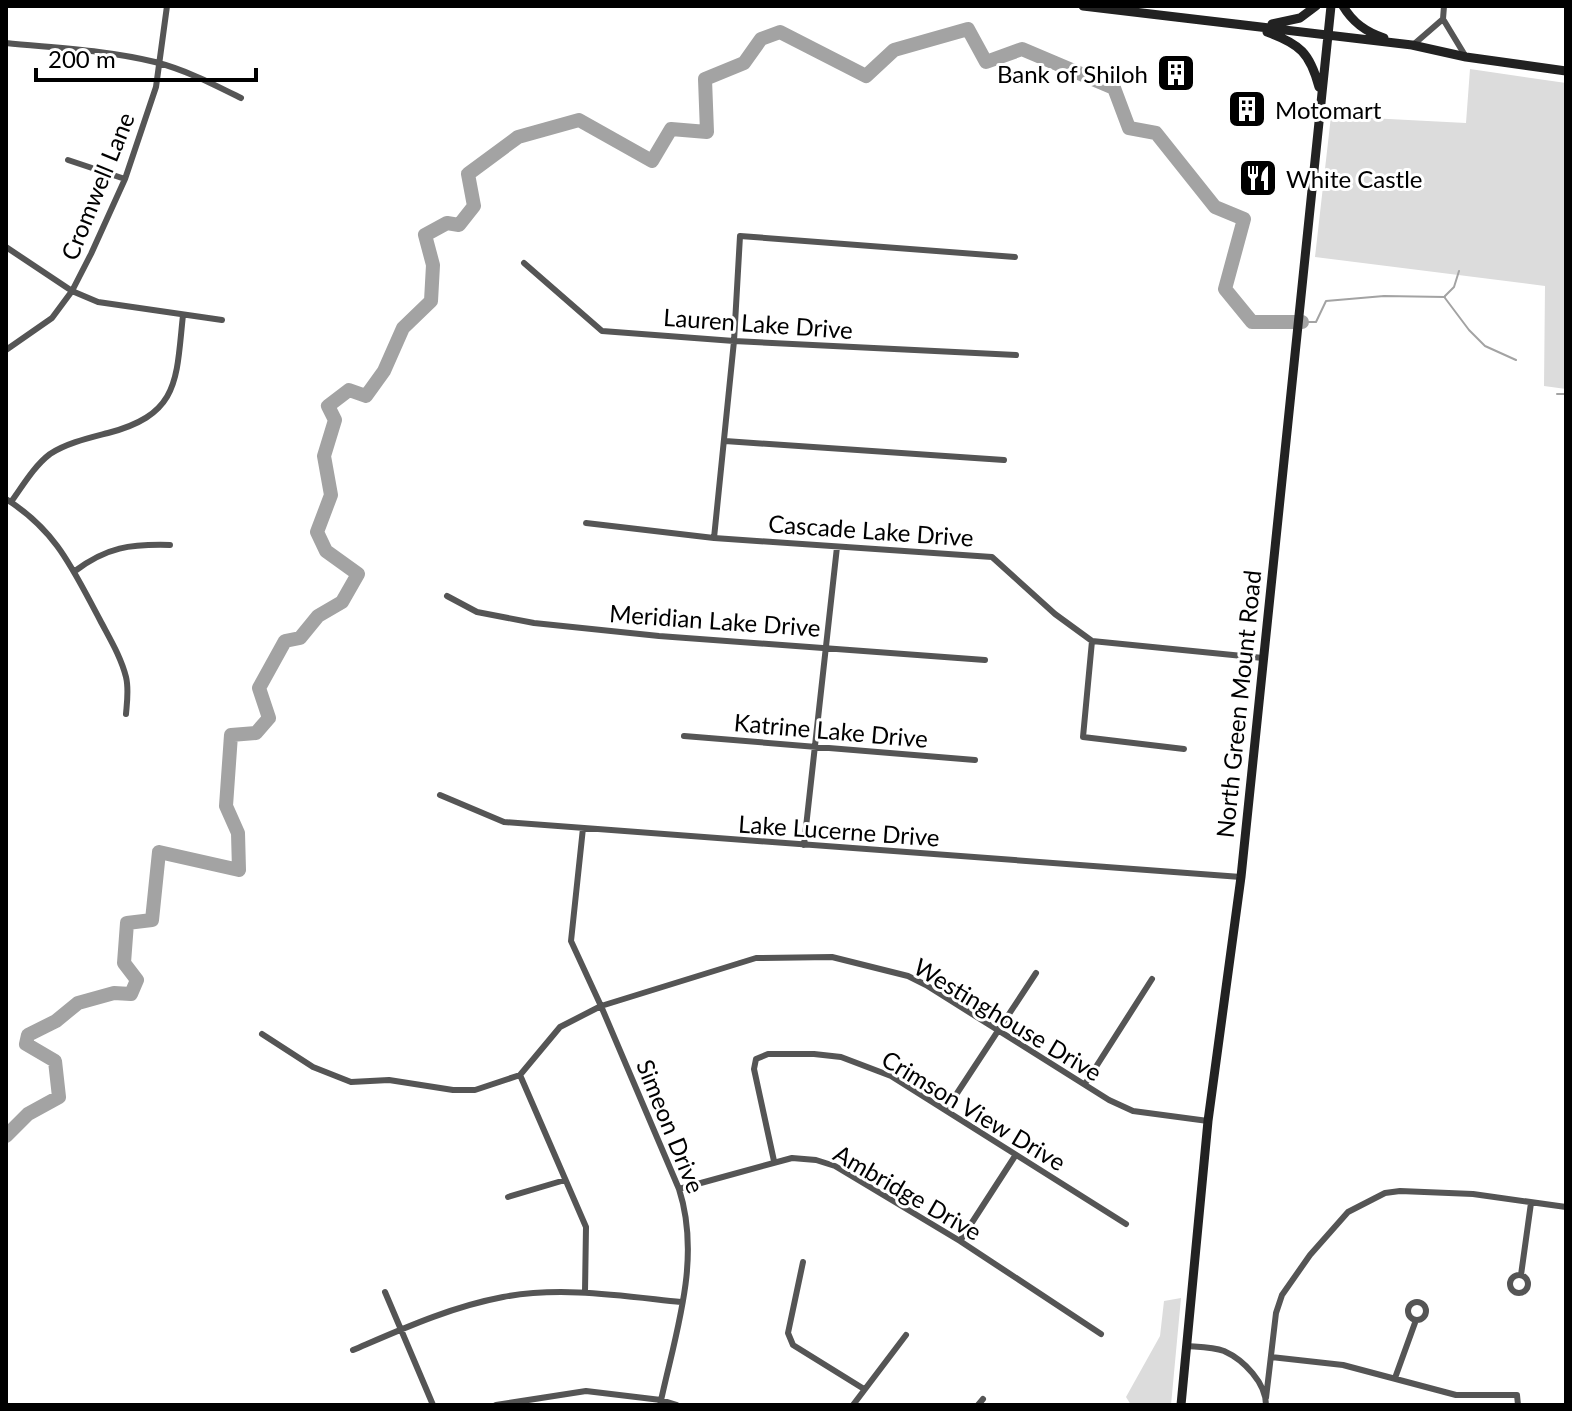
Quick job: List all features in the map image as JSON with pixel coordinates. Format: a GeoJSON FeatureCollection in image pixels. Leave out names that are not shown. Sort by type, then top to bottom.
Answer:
{"type":"FeatureCollection","features":[{"type":"Feature","properties":{"kind":"street","name":"Cromwell Lane"},"geometry":{"type":"LineString","coordinates":[[6,350],[47,323],[72,291],[125,179],[156,87],[167,6]]}},
{"type":"Feature","properties":{"kind":"street"},"geometry":{"type":"LineString","coordinates":[[1083,6],[1407,44],[1443,19]]}},
{"type":"Feature","properties":{"kind":"street"},"geometry":{"type":"LineString","coordinates":[[1253,26],[1286,23],[1307,14],[1316,6]]}},
{"type":"Feature","properties":{"kind":"street","name":"North Green Mount Road"},"geometry":{"type":"LineString","coordinates":[[1181,1405],[1208,1121],[1241,877],[1331,6]]}},
{"type":"Feature","properties":{"kind":"street"},"geometry":{"type":"LineString","coordinates":[[1343,6],[1348,15],[1368,32],[1407,44],[1466,57],[1566,71]]}},
{"type":"Feature","properties":{"kind":"street"},"geometry":{"type":"LineString","coordinates":[[1444,6],[1443,19],[1466,57]]}},
{"type":"Feature","properties":{"kind":"street"},"geometry":{"type":"LineString","coordinates":[[1253,26],[1285,38],[1303,50],[1313,65],[1322,95]]}},
{"type":"Feature","properties":{"kind":"street"},"geometry":{"type":"LineString","coordinates":[[6,43],[158,63],[204,79],[241,98]]}},
{"type":"Feature","properties":{"kind":"street"},"geometry":{"type":"LineString","coordinates":[[68,160],[125,179]]}},
{"type":"Feature","properties":{"kind":"street"},"geometry":{"type":"LineString","coordinates":[[714,538],[734,341],[740,236],[1015,257]]}},
{"type":"Feature","properties":{"kind":"street"},"geometry":{"type":"LineString","coordinates":[[6,247],[72,291],[98,302],[222,320]]}},
{"type":"Feature","properties":{"kind":"street","name":"Lauren Lake Drive"},"geometry":{"type":"LineString","coordinates":[[524,263],[602,331],[1016,355]]}},
{"type":"Feature","properties":{"kind":"street"},"geometry":{"type":"LineString","coordinates":[[126,714],[127,678],[116,649],[75,571],[62,550],[24,511],[8,501],[48,456],[73,444],[128,428],[150,417],[162,405],[170,391],[177,364],[183,315]]}},
{"type":"Feature","properties":{"kind":"street"},"geometry":{"type":"LineString","coordinates":[[725,441],[1004,460]]}},
{"type":"Feature","properties":{"kind":"street","name":"Cascade Lake Drive"},"geometry":{"type":"LineString","coordinates":[[586,523],[714,538],[992,557],[1055,614],[1092,641]]}},
{"type":"Feature","properties":{"kind":"street"},"geometry":{"type":"LineString","coordinates":[[75,571],[92,558],[117,547],[170,545]]}},
{"type":"Feature","properties":{"kind":"street"},"geometry":{"type":"LineString","coordinates":[[804,845],[837,547]]}},
{"type":"Feature","properties":{"kind":"street","name":"Meridian Lake Drive"},"geometry":{"type":"LineString","coordinates":[[447,596],[477,612],[534,623],[659,636],[985,660]]}},
{"type":"Feature","properties":{"kind":"street"},"geometry":{"type":"LineString","coordinates":[[1184,749],[1083,737],[1092,641],[1263,658]]}},
{"type":"Feature","properties":{"kind":"street","name":"Katrine Lake Drive"},"geometry":{"type":"LineString","coordinates":[[684,736],[975,760]]}},
{"type":"Feature","properties":{"kind":"street","name":"Lake Lucerne Drive"},"geometry":{"type":"LineString","coordinates":[[440,795],[504,822],[1241,877]]}},
{"type":"Feature","properties":{"kind":"street","name":"Simeon Drive"},"geometry":{"type":"LineString","coordinates":[[583,828],[571,941],[679,1189],[687,1216],[689,1261],[660,1403]]}},
{"type":"Feature","properties":{"kind":"street","name":"Westinghouse Drive"},"geometry":{"type":"LineString","coordinates":[[520,1075],[560,1027],[601,1006],[756,958],[832,957],[908,976],[1000,1029],[1109,1100],[1133,1111],[1208,1121]]}},
{"type":"Feature","properties":{"kind":"street"},"geometry":{"type":"LineString","coordinates":[[946,1110],[1036,973]]}},
{"type":"Feature","properties":{"kind":"street"},"geometry":{"type":"LineString","coordinates":[[1085,1084],[1152,979]]}},
{"type":"Feature","properties":{"kind":"street"},"geometry":{"type":"LineString","coordinates":[[262,1034],[313,1067],[351,1082],[389,1080],[453,1090],[475,1090],[520,1075],[586,1227],[585,1292]]}},
{"type":"Feature","properties":{"kind":"street","name":"Crimson View Drive"},"geometry":{"type":"LineString","coordinates":[[774,1161],[754,1069],[756,1059],[768,1054],[814,1054],[861,1063],[891,1076],[1126,1224]]}},
{"type":"Feature","properties":{"kind":"street"},"geometry":{"type":"LineString","coordinates":[[960,1241],[1015,1156]]}},
{"type":"Feature","properties":{"kind":"street","name":"Ambridge Drive"},"geometry":{"type":"LineString","coordinates":[[679,1189],[774,1161],[801,1158],[835,1166],[960,1241],[1101,1334]]}},
{"type":"Feature","properties":{"kind":"street"},"geometry":{"type":"LineString","coordinates":[[508,1197],[565,1180]]}},
{"type":"Feature","properties":{"kind":"street"},"geometry":{"type":"LineString","coordinates":[[1266,1402],[1276,1313],[1282,1295],[1310,1255],[1348,1212],[1385,1193],[1400,1191],[1473,1194],[1566,1207]]}},
{"type":"Feature","properties":{"kind":"street"},"geometry":{"type":"LineString","coordinates":[[1521,1275],[1531,1203]]}},
{"type":"Feature","properties":{"kind":"street"},"geometry":{"type":"LineString","coordinates":[[803,1262],[788,1333],[793,1345],[864,1389]]}},
{"type":"Feature","properties":{"kind":"street"},"geometry":{"type":"LineString","coordinates":[[385,1292],[433,1405]]}},
{"type":"Feature","properties":{"kind":"street"},"geometry":{"type":"LineString","coordinates":[[353,1350],[438,1314],[506,1296],[585,1292],[681,1302]]}},
{"type":"Feature","properties":{"kind":"street"},"geometry":{"type":"LineString","coordinates":[[1395,1378],[1416,1320]]}},
{"type":"Feature","properties":{"kind":"street"},"geometry":{"type":"LineString","coordinates":[[853,1405],[906,1335]]}},
{"type":"Feature","properties":{"kind":"street"},"geometry":{"type":"LineString","coordinates":[[1186,1346],[1222,1350],[1237,1359],[1262,1386],[1266,1402]]}},
{"type":"Feature","properties":{"kind":"street"},"geometry":{"type":"LineString","coordinates":[[1271,1357],[1343,1365],[1456,1395],[1517,1395],[1518,1405]]}},
{"type":"Feature","properties":{"kind":"street"},"geometry":{"type":"LineString","coordinates":[[496,1405],[586,1391],[677,1405]]}},
{"type":"Feature","properties":{"kind":"shaded area"},"geometry":{"type":"Polygon","coordinates":[[[1470,69],[1566,83],[1566,389],[1544,386],[1545,286],[1315,257],[1331,116],[1466,123],[1470,69]]]}},
{"type":"Feature","properties":{"kind":"shaded area"},"geometry":{"type":"Polygon","coordinates":[[[1181,1298],[1171,1405],[1131,1405],[1126,1397],[1160,1336],[1164,1301],[1181,1298]]]}},
{"type":"Feature","properties":{"kind":"waterway"},"geometry":{"type":"LineString","coordinates":[[6,1136],[28,1114],[59,1097],[55,1061],[26,1044],[28,1035],[56,1021],[78,1003],[114,993],[131,994],[137,980],[124,963],[127,923],[152,920],[159,852],[239,870],[238,833],[226,806],[231,735],[256,733],[269,718],[259,688],[285,641],[300,638],[318,616],[342,602],[358,574],[326,551],[317,532],[331,495],[324,456],[335,420],[328,406],[349,390],[366,396],[384,371],[403,328],[431,301],[433,265],[425,235],[447,223],[459,225],[474,206],[468,174],[518,137],[579,120],[652,161],[671,129],[707,132],[705,79],[744,63],[761,39],[780,32],[866,76],[894,50],[968,29],[986,62],[1022,49],[1114,88],[1129,128],[1156,133],[1215,207],[1244,219],[1225,289],[1252,322],[1302,322]]}},
{"type":"Feature","properties":{"kind":"waterway"},"geometry":{"type":"LineString","coordinates":[[1445,296],[1454,287],[1459,271]]}},
{"type":"Feature","properties":{"kind":"waterway"},"geometry":{"type":"LineString","coordinates":[[1303,322],[1316,322],[1326,301],[1384,296],[1445,297]]}},
{"type":"Feature","properties":{"kind":"waterway"},"geometry":{"type":"LineString","coordinates":[[1445,298],[1485,346],[1516,360]]}},
{"type":"Feature","properties":{"kind":"waterway"},"geometry":{"type":"LineString","coordinates":[[1557,394],[1566,394]]}},
{"type":"Feature","properties":{"kind":"place","name":"Bank of Shiloh"},"geometry":{"type":"Point","coordinates":[1176,73]}},
{"type":"Feature","properties":{"kind":"place","name":"Motomart"},"geometry":{"type":"Point","coordinates":[1247,109]}},
{"type":"Feature","properties":{"kind":"place","name":"White Castle"},"geometry":{"type":"Point","coordinates":[1258,178]}}]}
